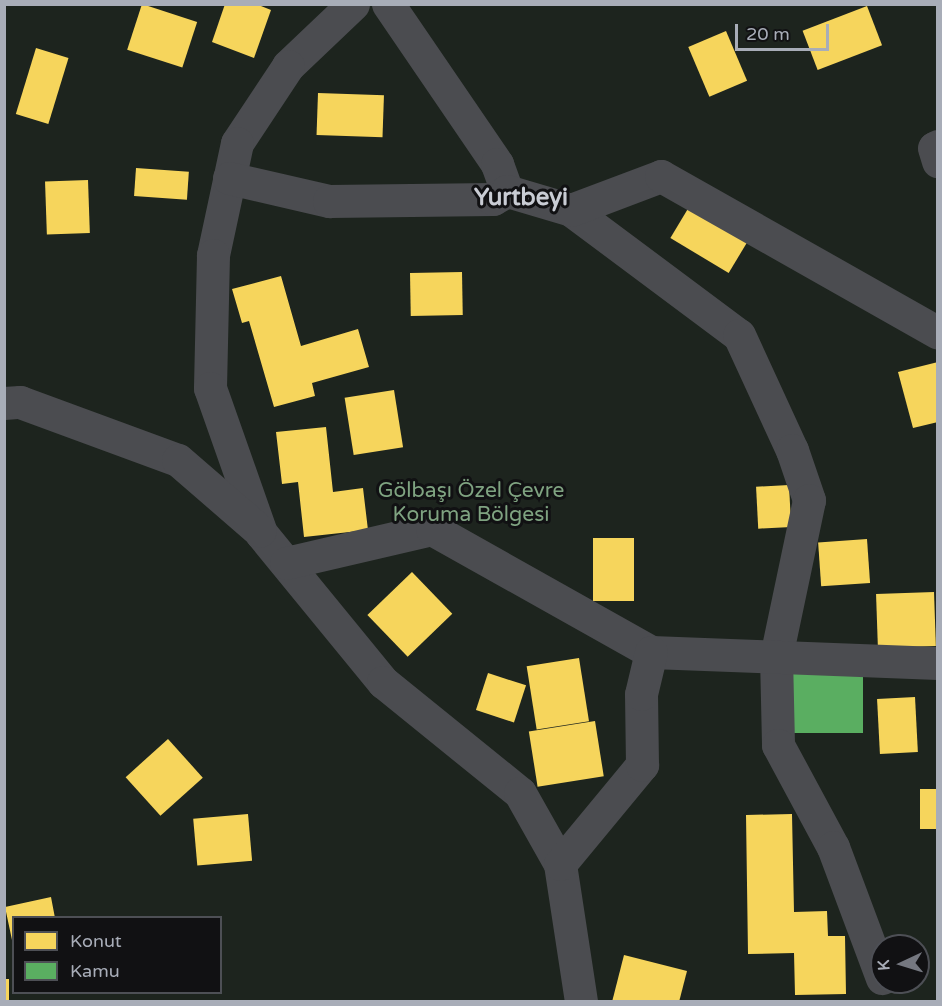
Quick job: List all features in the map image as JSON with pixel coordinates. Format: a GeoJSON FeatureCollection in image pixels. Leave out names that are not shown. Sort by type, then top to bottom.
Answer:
{"type":"FeatureCollection","features":[{"type":"Feature","properties":{"kind":"street"},"geometry":{"type":"LineString","coordinates":[[261,533],[210,388],[213,255],[237,143],[288,66],[353,4]]}},
{"type":"Feature","properties":{"kind":"street"},"geometry":{"type":"LineString","coordinates":[[388,4],[497,164],[507,191]]}},
{"type":"Feature","properties":{"kind":"street"},"geometry":{"type":"LineString","coordinates":[[938,146],[934,148],[938,161]]}},
{"type":"Feature","properties":{"kind":"street"},"geometry":{"type":"LineString","coordinates":[[571,210],[661,176],[938,333]]}},
{"type":"Feature","properties":{"kind":"street"},"geometry":{"type":"LineString","coordinates":[[229,178],[329,201],[493,199],[507,191],[571,210],[739,334],[782,429],[809,500],[776,656],[778,745],[833,847],[870,945]]}},
{"type":"Feature","properties":{"kind":"street"},"geometry":{"type":"LineString","coordinates":[[4,403],[20,402],[178,460],[261,533],[382,682],[520,793],[560,864],[581,1002]]}},
{"type":"Feature","properties":{"kind":"street"},"geometry":{"type":"LineString","coordinates":[[286,563],[432,529],[651,652],[938,663]]}},
{"type":"Feature","properties":{"kind":"street"},"geometry":{"type":"LineString","coordinates":[[560,864],[642,765],[641,694],[651,652]]}},
{"type":"Feature","properties":{"kind":"green space","name":"Gölbaşı Özel Çevre Koruma Bölgesi"},"geometry":{"type":"Polygon","coordinates":[[[5,5],[937,5],[937,1001],[5,1002],[5,5]]]}},
{"type":"Feature","properties":{"kind":"building: Konut"},"geometry":{"type":"Polygon","coordinates":[[[142,4],[197,22],[182,68],[127,50],[142,4]]]}},
{"type":"Feature","properties":{"kind":"building: Konut"},"geometry":{"type":"Polygon","coordinates":[[[225,4],[256,4],[271,10],[254,58],[212,42],[225,4]]]}},
{"type":"Feature","properties":{"kind":"building: Konut"},"geometry":{"type":"Polygon","coordinates":[[[867,6],[882,45],[818,70],[803,31],[867,6]]]}},
{"type":"Feature","properties":{"kind":"building: Konut"},"geometry":{"type":"Polygon","coordinates":[[[726,31],[747,81],[709,97],[688,47],[726,31]]]}},
{"type":"Feature","properties":{"kind":"building: Konut"},"geometry":{"type":"Polygon","coordinates":[[[36,48],[69,58],[48,124],[16,114],[36,48]]]}},
{"type":"Feature","properties":{"kind":"building: Konut"},"geometry":{"type":"Polygon","coordinates":[[[318,93],[384,95],[382,137],[317,135],[318,93]]]}},
{"type":"Feature","properties":{"kind":"building: Konut"},"geometry":{"type":"Polygon","coordinates":[[[136,168],[189,172],[187,200],[134,196],[136,168]]]}},
{"type":"Feature","properties":{"kind":"building: Konut"},"geometry":{"type":"Polygon","coordinates":[[[88,180],[90,233],[47,234],[45,182],[88,180]]]}},
{"type":"Feature","properties":{"kind":"building: Konut"},"geometry":{"type":"Polygon","coordinates":[[[692,202],[750,237],[729,273],[670,238],[692,202]]]}},
{"type":"Feature","properties":{"kind":"building: Konut"},"geometry":{"type":"Polygon","coordinates":[[[462,272],[463,315],[411,316],[410,273],[462,272]]]}},
{"type":"Feature","properties":{"kind":"building: Konut"},"geometry":{"type":"Polygon","coordinates":[[[281,276],[301,346],[358,329],[369,367],[312,383],[315,396],[274,407],[249,321],[242,323],[232,289],[281,276]]]}},
{"type":"Feature","properties":{"kind":"building: Konut"},"geometry":{"type":"Polygon","coordinates":[[[938,362],[938,422],[913,428],[898,372],[938,362]]]}},
{"type":"Feature","properties":{"kind":"building: Konut"},"geometry":{"type":"Polygon","coordinates":[[[394,390],[403,447],[354,455],[345,398],[394,390]]]}},
{"type":"Feature","properties":{"kind":"building: Konut"},"geometry":{"type":"Polygon","coordinates":[[[326,427],[333,492],[363,488],[368,530],[304,537],[298,482],[282,484],[276,432],[326,427]]]}},
{"type":"Feature","properties":{"kind":"building: Konut"},"geometry":{"type":"Polygon","coordinates":[[[789,485],[791,527],[758,529],[756,487],[789,485]]]}},
{"type":"Feature","properties":{"kind":"building: Konut"},"geometry":{"type":"Polygon","coordinates":[[[593,538],[634,538],[634,601],[593,601],[593,538]]]}},
{"type":"Feature","properties":{"kind":"building: Konut"},"geometry":{"type":"Polygon","coordinates":[[[867,539],[870,583],[821,586],[818,542],[867,539]]]}},
{"type":"Feature","properties":{"kind":"building: Konut"},"geometry":{"type":"Polygon","coordinates":[[[412,572],[452,614],[408,657],[367,615],[412,572]]]}},
{"type":"Feature","properties":{"kind":"building: Konut"},"geometry":{"type":"Polygon","coordinates":[[[934,592],[936,646],[878,648],[876,594],[934,592]]]}},
{"type":"Feature","properties":{"kind":"building: Konut"},"geometry":{"type":"Polygon","coordinates":[[[579,658],[589,721],[537,730],[527,666],[579,658]]]}},
{"type":"Feature","properties":{"kind":"building: Konut"},"geometry":{"type":"Polygon","coordinates":[[[488,673],[526,685],[514,722],[476,710],[488,673]]]}},
{"type":"Feature","properties":{"kind":"building: Konut"},"geometry":{"type":"Polygon","coordinates":[[[915,697],[918,752],[880,754],[877,699],[915,697]]]}},
{"type":"Feature","properties":{"kind":"building: Konut"},"geometry":{"type":"Polygon","coordinates":[[[595,721],[604,776],[538,787],[529,731],[595,721]]]}},
{"type":"Feature","properties":{"kind":"building: Konut"},"geometry":{"type":"Polygon","coordinates":[[[168,739],[203,778],[160,816],[126,777],[168,739]]]}},
{"type":"Feature","properties":{"kind":"building: Konut"},"geometry":{"type":"Polygon","coordinates":[[[920,789],[938,789],[938,829],[920,829],[920,789]]]}},
{"type":"Feature","properties":{"kind":"building: Konut"},"geometry":{"type":"Polygon","coordinates":[[[248,814],[252,861],[197,866],[193,819],[248,814]]]}},
{"type":"Feature","properties":{"kind":"building: Konut"},"geometry":{"type":"Polygon","coordinates":[[[792,814],[794,912],[827,911],[828,936],[845,936],[846,994],[795,995],[794,953],[748,954],[746,815],[792,814]]]}},
{"type":"Feature","properties":{"kind":"building: Konut"},"geometry":{"type":"Polygon","coordinates":[[[51,897],[55,916],[12,916],[12,940],[5,907],[51,897]]]}},
{"type":"Feature","properties":{"kind":"building: Konut"},"geometry":{"type":"Polygon","coordinates":[[[624,955],[687,971],[679,1002],[612,1002],[624,955]]]}},
{"type":"Feature","properties":{"kind":"building: Konut"},"geometry":{"type":"Polygon","coordinates":[[[4,979],[9,979],[9,1002],[4,1002],[4,979]]]}},
{"type":"Feature","properties":{"kind":"building: Kamu"},"geometry":{"type":"Polygon","coordinates":[[[782,664],[863,664],[863,733],[782,733],[782,664]]]}},
{"type":"Feature","properties":{"kind":"district","name":"Yurtbeyi"},"geometry":{"type":"Point","coordinates":[521,198]}}]}
